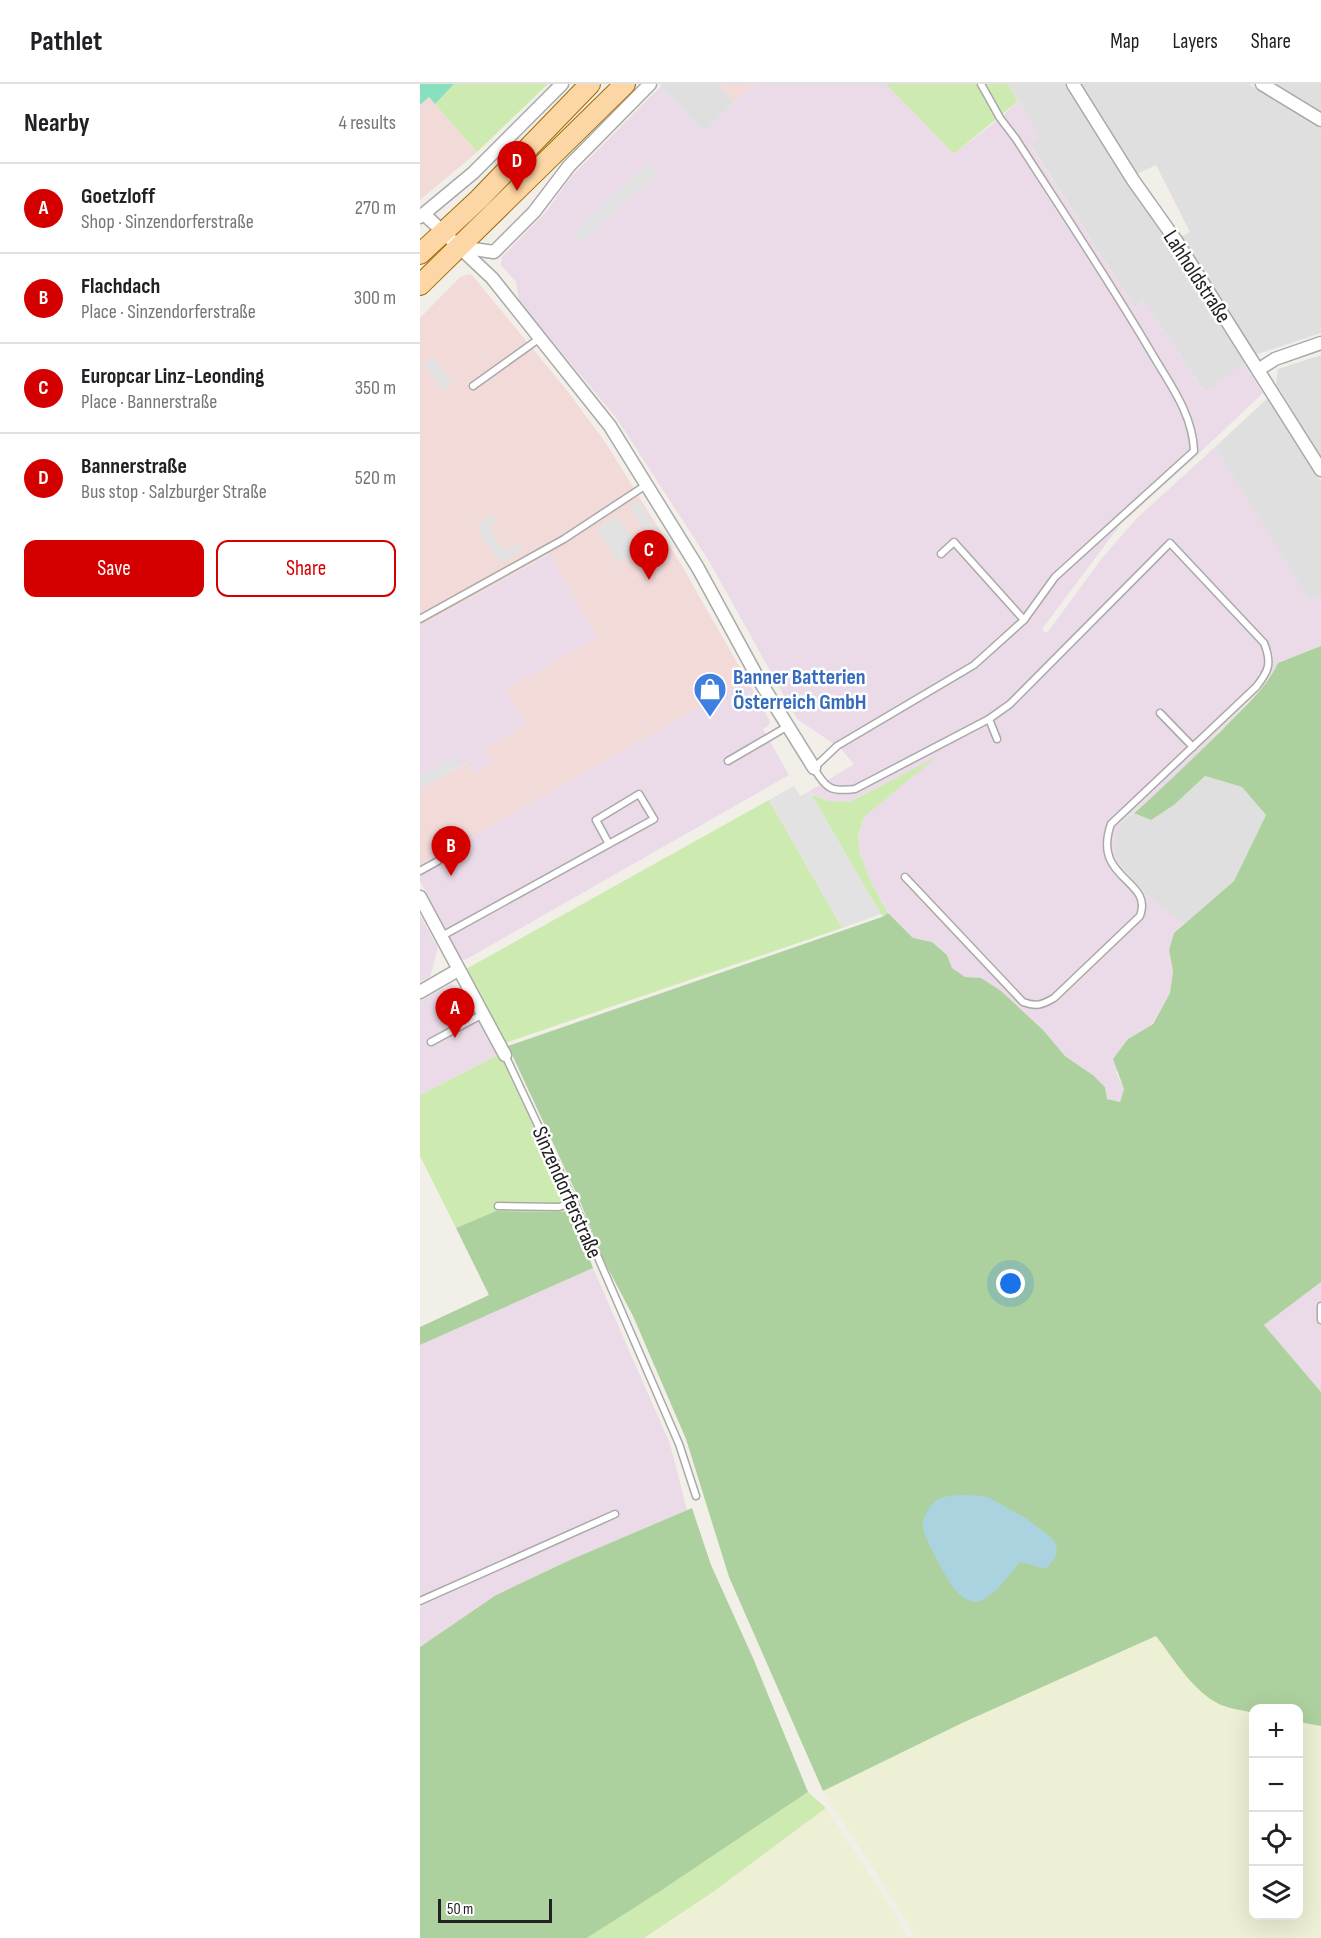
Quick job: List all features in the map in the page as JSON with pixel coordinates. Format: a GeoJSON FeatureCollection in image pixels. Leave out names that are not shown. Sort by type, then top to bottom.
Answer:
{"type":"FeatureCollection","features":[{"type":"Feature","properties":{"kind":"main road"},"geometry":{"type":"LineString","coordinates":[[420,254],[479,199],[590,84]]}},
{"type":"Feature","properties":{"kind":"main road"},"geometry":{"type":"LineString","coordinates":[[420,285],[625,84]]}},
{"type":"Feature","properties":{"kind":"street"},"geometry":{"type":"LineString","coordinates":[[562,84],[473,173],[422,215],[492,278],[610,426],[698,568],[759,680],[814,768]]}},
{"type":"Feature","properties":{"kind":"street"},"geometry":{"type":"LineString","coordinates":[[459,248],[494,252],[534,212],[569,166],[650,84]]}},
{"type":"Feature","properties":{"kind":"street","name":"Lahholdstraße"},"geometry":{"type":"LineString","coordinates":[[1073,84],[1133,180],[1178,242],[1321,470]]}},
{"type":"Feature","properties":{"kind":"street"},"geometry":{"type":"LineString","coordinates":[[1262,84],[1321,120]]}},
{"type":"Feature","properties":{"kind":"street"},"geometry":{"type":"LineString","coordinates":[[1258,370],[1275,359],[1321,343]]}},
{"type":"Feature","properties":{"kind":"street","name":"Sinzendorferstraße"},"geometry":{"type":"LineString","coordinates":[[420,897],[505,1055]]}},
{"type":"Feature","properties":{"kind":"street"},"geometry":{"type":"LineString","coordinates":[[420,992],[459,970]]}},
{"type":"Feature","properties":{"kind":"lane"},"geometry":{"type":"LineString","coordinates":[[905,877],[1023,1002],[1034,1006],[1043,1005],[1054,998],[1140,916],[1143,908],[1142,899],[1111,864],[1107,852],[1107,837],[1111,824],[1256,687],[1267,674],[1269,663],[1264,643],[1170,543],[1010,704],[989,719],[855,789],[832,789],[823,783],[814,768],[837,746],[974,665],[1024,620],[1055,577],[1194,451],[1193,435],[1182,406],[1127,311],[1016,139],[1000,118],[981,84]]}},
{"type":"Feature","properties":{"kind":"lane"},"geometry":{"type":"LineString","coordinates":[[473,386],[540,338]]}},
{"type":"Feature","properties":{"kind":"lane"},"geometry":{"type":"LineString","coordinates":[[420,619],[564,539],[646,485]]}},
{"type":"Feature","properties":{"kind":"lane"},"geometry":{"type":"LineString","coordinates":[[940,554],[954,542],[1024,620]]}},
{"type":"Feature","properties":{"kind":"lane"},"geometry":{"type":"LineString","coordinates":[[1160,713],[1193,747]]}},
{"type":"Feature","properties":{"kind":"lane"},"geometry":{"type":"LineString","coordinates":[[989,719],[997,739]]}},
{"type":"Feature","properties":{"kind":"lane"},"geometry":{"type":"LineString","coordinates":[[728,760],[788,726]]}},
{"type":"Feature","properties":{"kind":"lane"},"geometry":{"type":"LineString","coordinates":[[441,937],[609,844],[654,819],[639,794],[596,820],[609,844]]}},
{"type":"Feature","properties":{"kind":"lane"},"geometry":{"type":"LineString","coordinates":[[420,871],[438,861]]}},
{"type":"Feature","properties":{"kind":"lane"},"geometry":{"type":"LineString","coordinates":[[431,1042],[483,1014]]}},
{"type":"Feature","properties":{"kind":"lane","name":"Sinzendorferstraße"},"geometry":{"type":"LineString","coordinates":[[505,1055],[574,1202],[679,1444],[696,1496]]}},
{"type":"Feature","properties":{"kind":"lane"},"geometry":{"type":"LineString","coordinates":[[498,1206],[559,1206],[574,1202]]}},
{"type":"Feature","properties":{"kind":"lane"},"geometry":{"type":"LineString","coordinates":[[1321,1306],[1321,1320]]}},
{"type":"Feature","properties":{"kind":"lane"},"geometry":{"type":"LineString","coordinates":[[420,1601],[615,1514]]}},
{"type":"Feature","properties":{"kind":"shaded area"},"geometry":{"type":"Polygon","coordinates":[[[662,84],[717,84],[735,102],[704,132],[660,87],[662,84]]]}},
{"type":"Feature","properties":{"kind":"shaded area"},"geometry":{"type":"Polygon","coordinates":[[[717,84],[754,84],[735,102],[717,84]]]}},
{"type":"Feature","properties":{"kind":"shaded area"},"geometry":{"type":"Polygon","coordinates":[[[754,84],[886,84],[954,154],[1018,101],[1040,135],[1030,145],[1135,308],[1144,300],[1204,392],[1245,364],[1263,393],[1121,524],[1042,629],[1046,633],[1050,629],[1102,558],[1137,518],[1215,447],[1309,599],[1321,595],[1321,646],[1278,663],[1271,678],[1238,713],[1167,784],[1122,822],[1116,832],[1116,856],[1122,868],[1155,903],[1184,924],[1174,933],[1169,950],[1173,971],[1170,993],[1152,1024],[1128,1039],[1116,1072],[1124,1089],[1120,1102],[1107,1099],[1105,1087],[1094,1076],[1065,1056],[1044,1031],[981,978],[965,977],[952,968],[947,955],[932,942],[913,938],[891,917],[872,884],[860,854],[858,835],[864,817],[935,758],[850,802],[828,801],[808,792],[854,764],[840,748],[797,719],[709,561],[617,419],[519,301],[516,282],[501,265],[502,257],[546,212],[570,178],[660,87],[704,132],[754,84]]]}},
{"type":"Feature","properties":{"kind":"shaded area"},"geometry":{"type":"Polygon","coordinates":[[[1008,84],[1069,84],[1244,357],[1245,364],[1205,393],[1144,300],[1135,308],[1030,144],[1039,135],[1008,84]]]}},
{"type":"Feature","properties":{"kind":"shaded area"},"geometry":{"type":"Polygon","coordinates":[[[1078,84],[1249,84],[1321,129],[1321,333],[1255,355],[1180,237],[1190,232],[1156,165],[1135,175],[1078,84]]]}},
{"type":"Feature","properties":{"kind":"shaded area"},"geometry":{"type":"Polygon","coordinates":[[[1272,84],[1321,84],[1321,114],[1272,84]]]}},
{"type":"Feature","properties":{"kind":"shaded area"},"geometry":{"type":"Polygon","coordinates":[[[429,97],[477,152],[420,200],[420,105],[429,97]]]}},
{"type":"Feature","properties":{"kind":"shaded area"},"geometry":{"type":"Polygon","coordinates":[[[649,161],[660,173],[639,192],[637,190],[581,243],[572,234],[649,161]]]}},
{"type":"Feature","properties":{"kind":"shaded area"},"geometry":{"type":"Polygon","coordinates":[[[469,274],[569,393],[607,445],[682,566],[747,680],[461,843],[459,841],[420,864],[420,789],[468,763],[493,763],[485,749],[549,554],[420,627],[420,318],[460,277],[469,274]]]}},
{"type":"Feature","properties":{"kind":"shaded area"},"geometry":{"type":"Polygon","coordinates":[[[1321,355],[1321,458],[1276,384],[1278,369],[1321,355]]]}},
{"type":"Feature","properties":{"kind":"shaded area"},"geometry":{"type":"Polygon","coordinates":[[[433,357],[453,383],[443,391],[423,364],[433,357]]]}},
{"type":"Feature","properties":{"kind":"shaded area"},"geometry":{"type":"Polygon","coordinates":[[[1269,397],[1321,481],[1321,595],[1309,600],[1215,447],[1269,397]]]}},
{"type":"Feature","properties":{"kind":"shaded area"},"geometry":{"type":"Polygon","coordinates":[[[639,501],[663,539],[654,545],[630,507],[639,501]]]}},
{"type":"Feature","properties":{"kind":"shaded area"},"geometry":{"type":"Polygon","coordinates":[[[491,514],[497,519],[491,526],[491,530],[502,548],[510,549],[519,543],[521,552],[501,563],[480,533],[478,524],[491,514]]]}},
{"type":"Feature","properties":{"kind":"shaded area"},"geometry":{"type":"Polygon","coordinates":[[[617,516],[639,550],[619,563],[597,529],[617,516]]]}},
{"type":"Feature","properties":{"kind":"shaded area"},"geometry":{"type":"Polygon","coordinates":[[[550,554],[597,638],[506,689],[526,725],[485,748],[493,763],[474,774],[467,763],[420,789],[420,627],[550,554]]]}},
{"type":"Feature","properties":{"kind":"shaded area"},"geometry":{"type":"Polygon","coordinates":[[[747,680],[770,721],[769,725],[763,729],[789,775],[465,960],[461,959],[420,881],[420,864],[460,841],[461,843],[747,680]]]}},
{"type":"Feature","properties":{"kind":"shaded area"},"geometry":{"type":"Polygon","coordinates":[[[455,757],[460,766],[420,786],[420,776],[455,757]]]}},
{"type":"Feature","properties":{"kind":"shaded area"},"geometry":{"type":"Polygon","coordinates":[[[1205,776],[1242,787],[1266,815],[1234,881],[1184,924],[1155,903],[1122,868],[1116,856],[1116,832],[1122,822],[1134,813],[1152,819],[1174,805],[1205,776]]]}},
{"type":"Feature","properties":{"kind":"shaded area"},"geometry":{"type":"Polygon","coordinates":[[[794,786],[800,796],[808,792],[811,794],[881,914],[842,928],[769,800],[794,786]]]}},
{"type":"Feature","properties":{"kind":"shaded area"},"geometry":{"type":"Polygon","coordinates":[[[420,915],[438,948],[430,977],[420,982],[420,915]]]}},
{"type":"Feature","properties":{"kind":"shaded area"},"geometry":{"type":"Polygon","coordinates":[[[451,984],[462,988],[500,1054],[420,1095],[420,1001],[451,984]]]}},
{"type":"Feature","properties":{"kind":"shaded area"},"geometry":{"type":"Polygon","coordinates":[[[593,1268],[670,1444],[687,1510],[570,1560],[496,1595],[420,1647],[420,1345],[593,1268]]]}},
{"type":"Feature","properties":{"kind":"shaded area"},"geometry":{"type":"Polygon","coordinates":[[[1321,1282],[1321,1392],[1264,1325],[1321,1282]]]}},
{"type":"Feature","properties":{"kind":"green space"},"geometry":{"type":"Polygon","coordinates":[[[420,84],[454,84],[435,104],[429,97],[420,105],[420,84]]]}},
{"type":"Feature","properties":{"kind":"green space"},"geometry":{"type":"Polygon","coordinates":[[[454,84],[548,84],[477,152],[435,104],[454,84]]]}},
{"type":"Feature","properties":{"kind":"green space"},"geometry":{"type":"Polygon","coordinates":[[[886,84],[1008,84],[1018,101],[954,154],[886,84]]]}},
{"type":"Feature","properties":{"kind":"green space"},"geometry":{"type":"Polygon","coordinates":[[[1321,646],[1321,1282],[1264,1325],[1321,1392],[1321,1726],[1303,1723],[1303,1704],[1249,1704],[1249,1712],[1221,1705],[1193,1684],[1156,1636],[962,1723],[823,1791],[729,1577],[686,1439],[633,1316],[604,1261],[579,1199],[508,1046],[888,913],[913,938],[932,942],[947,955],[952,968],[965,977],[981,978],[1001,991],[1044,1031],[1065,1056],[1094,1076],[1105,1087],[1107,1099],[1120,1102],[1124,1089],[1113,1059],[1128,1039],[1153,1024],[1170,993],[1173,971],[1169,950],[1174,933],[1234,881],[1266,815],[1242,787],[1205,776],[1174,805],[1151,820],[1134,813],[1245,706],[1267,681],[1278,663],[1321,646]]]}},
{"type":"Feature","properties":{"kind":"green space"},"geometry":{"type":"Polygon","coordinates":[[[938,756],[864,817],[858,835],[860,854],[872,884],[888,913],[882,916],[811,794],[828,801],[850,802],[938,756]]]}},
{"type":"Feature","properties":{"kind":"green space"},"geometry":{"type":"Polygon","coordinates":[[[769,800],[842,928],[505,1043],[466,969],[769,800]]]}},
{"type":"Feature","properties":{"kind":"green space"},"geometry":{"type":"Polygon","coordinates":[[[500,1054],[573,1212],[496,1211],[456,1228],[420,1156],[420,1095],[500,1054]]]}},
{"type":"Feature","properties":{"kind":"green space"},"geometry":{"type":"Polygon","coordinates":[[[496,1211],[573,1212],[593,1268],[420,1345],[420,1327],[489,1295],[456,1228],[496,1211]]]}},
{"type":"Feature","properties":{"kind":"green space"},"geometry":{"type":"Polygon","coordinates":[[[692,1508],[711,1565],[753,1658],[808,1792],[587,1938],[420,1938],[420,1647],[496,1595],[570,1560],[692,1508]]]}},
{"type":"Feature","properties":{"kind":"green space"},"geometry":{"type":"Polygon","coordinates":[[[1156,1636],[1195,1685],[1223,1705],[1249,1712],[1249,1920],[1303,1920],[1303,1723],[1321,1726],[1321,1938],[915,1938],[898,1907],[823,1791],[962,1723],[1156,1636]]]}},
{"type":"Feature","properties":{"kind":"green space"},"geometry":{"type":"Polygon","coordinates":[[[808,1792],[826,1808],[713,1892],[644,1938],[587,1938],[659,1892],[808,1792]]]}},
{"type":"Feature","properties":{"kind":"green space"},"geometry":{"type":"Polygon","coordinates":[[[826,1808],[894,1912],[907,1938],[644,1938],[713,1892],[826,1808]]]}},
{"type":"Feature","properties":{"kind":"water"},"geometry":{"type":"Polygon","coordinates":[[[948,1496],[988,1497],[1027,1519],[1052,1538],[1057,1547],[1055,1558],[1047,1568],[1019,1563],[993,1593],[975,1602],[962,1596],[952,1586],[923,1528],[926,1515],[937,1500],[948,1496]]]}},
{"type":"Feature","properties":{"kind":"place","name":"Bannerstraße"},"geometry":{"type":"Point","coordinates":[517,191]}},
{"type":"Feature","properties":{"kind":"place","name":"Europcar Linz-Leonding"},"geometry":{"type":"Point","coordinates":[649,580]}},
{"type":"Feature","properties":{"kind":"place","name":"Banner Batterien Österreich GmbH"},"geometry":{"type":"Point","coordinates":[710,718]}},
{"type":"Feature","properties":{"kind":"place","name":"Flachdach"},"geometry":{"type":"Point","coordinates":[451,876]}},
{"type":"Feature","properties":{"kind":"place","name":"Goetzloff"},"geometry":{"type":"Point","coordinates":[455,1038]}}]}
